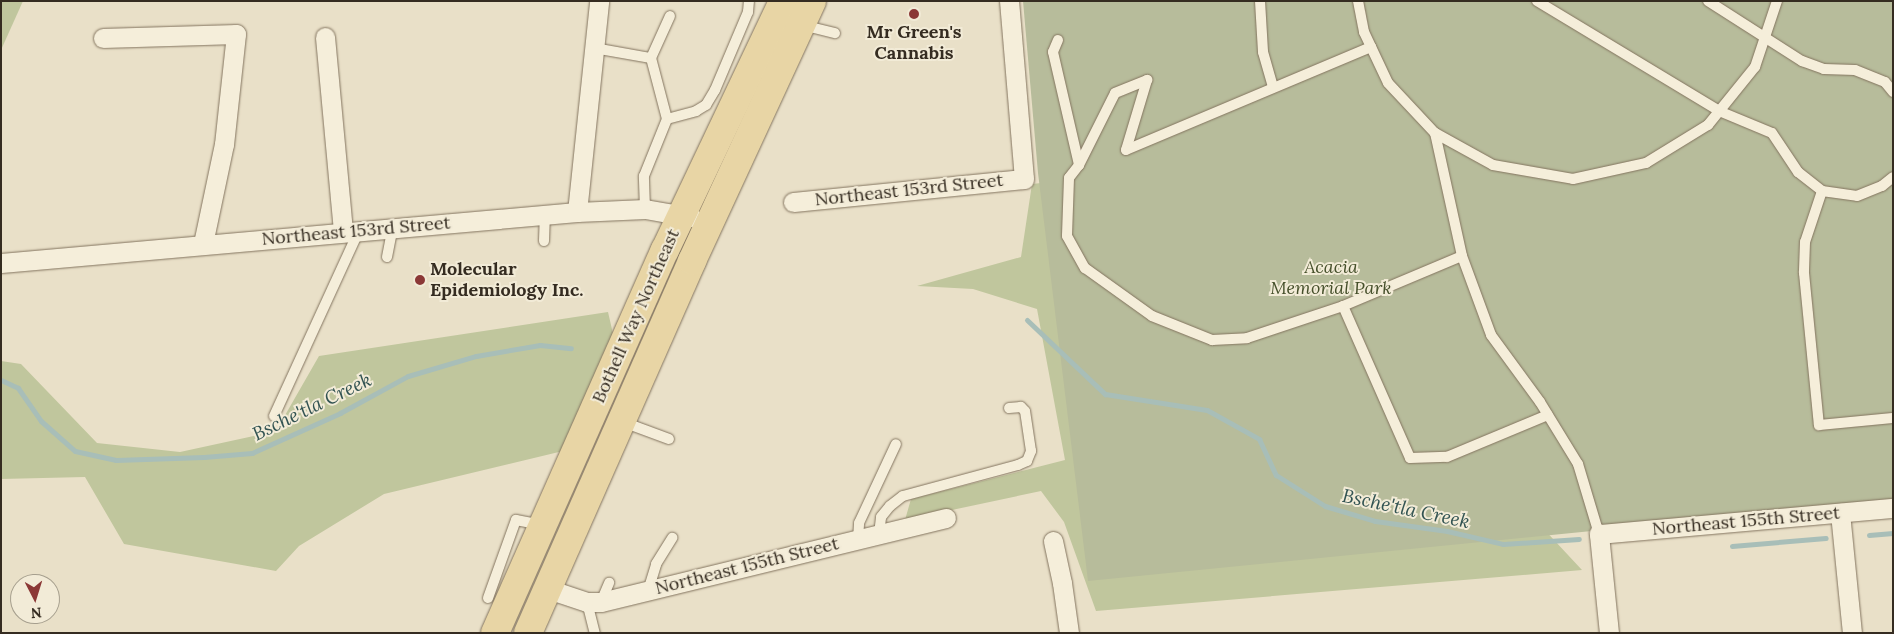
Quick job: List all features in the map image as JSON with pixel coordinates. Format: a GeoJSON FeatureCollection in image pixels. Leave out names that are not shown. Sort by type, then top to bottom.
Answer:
{"type":"FeatureCollection","features":[{"type":"Feature","properties":{"kind":"main road","name":"Bothell Way Northeast"},"geometry":{"type":"LineString","coordinates":[[495,633],[682,215],[783,1]]}},
{"type":"Feature","properties":{"kind":"main road","name":"Bothell Way Northeast"},"geometry":{"type":"LineString","coordinates":[[528,633],[709,222],[807,13]]}},
{"type":"Feature","properties":{"kind":"street"},"geometry":{"type":"LineString","coordinates":[[577,212],[599,1]]}},
{"type":"Feature","properties":{"kind":"street","name":"Northeast 153rd Street"},"geometry":{"type":"LineString","coordinates":[[793,202],[1024,179],[1009,1]]}},
{"type":"Feature","properties":{"kind":"street"},"geometry":{"type":"LineString","coordinates":[[103,38],[236,34],[224,144],[204,244]]}},
{"type":"Feature","properties":{"kind":"street"},"geometry":{"type":"LineString","coordinates":[[326,37],[351,231]]}},
{"type":"Feature","properties":{"kind":"street","name":"Northeast 153rd Street"},"geometry":{"type":"LineString","coordinates":[[1,263],[577,212],[645,209],[709,222]]}},
{"type":"Feature","properties":{"kind":"street","name":"Northeast 155th Street"},"geometry":{"type":"LineString","coordinates":[[1599,534],[1893,508]]}},
{"type":"Feature","properties":{"kind":"street"},"geometry":{"type":"LineString","coordinates":[[1840,513],[1852,633]]}},
{"type":"Feature","properties":{"kind":"street","name":"Northeast 155th Street"},"geometry":{"type":"LineString","coordinates":[[594,602],[946,518]]}},
{"type":"Feature","properties":{"kind":"street"},"geometry":{"type":"LineString","coordinates":[[1599,534],[1609,633]]}},
{"type":"Feature","properties":{"kind":"street"},"geometry":{"type":"LineString","coordinates":[[1053,541],[1062,583],[1069,633]]}},
{"type":"Feature","properties":{"kind":"street"},"geometry":{"type":"LineString","coordinates":[[548,589],[594,602]]}},
{"type":"Feature","properties":{"kind":"lane"},"geometry":{"type":"LineString","coordinates":[[667,119],[689,114],[706,105],[715,90],[748,12],[749,1]]}},
{"type":"Feature","properties":{"kind":"lane"},"geometry":{"type":"LineString","coordinates":[[1260,1],[1263,52],[1273,88]]}},
{"type":"Feature","properties":{"kind":"lane"},"geometry":{"type":"LineString","coordinates":[[1358,1],[1364,32],[1388,83],[1435,133],[1493,165],[1573,179],[1646,163],[1708,126],[1755,67],[1777,1]]}},
{"type":"Feature","properties":{"kind":"lane"},"geometry":{"type":"LineString","coordinates":[[1537,1],[1719,111],[1772,133],[1798,172],[1822,191],[1857,196],[1882,186],[1893,177]]}},
{"type":"Feature","properties":{"kind":"lane"},"geometry":{"type":"LineString","coordinates":[[1708,1],[1802,61],[1824,69],[1856,70],[1885,82],[1893,92]]}},
{"type":"Feature","properties":{"kind":"lane"},"geometry":{"type":"LineString","coordinates":[[807,13],[835,33]]}},
{"type":"Feature","properties":{"kind":"lane"},"geometry":{"type":"LineString","coordinates":[[645,209],[644,176],[667,119],[651,58],[670,16]]}},
{"type":"Feature","properties":{"kind":"lane"},"geometry":{"type":"LineString","coordinates":[[1058,40],[1053,52],[1078,165]]}},
{"type":"Feature","properties":{"kind":"lane"},"geometry":{"type":"LineString","coordinates":[[1371,47],[1126,150],[1147,80],[1116,93],[1078,165],[1069,178],[1067,236],[1085,268],[1152,316],[1212,340],[1247,338],[1343,306],[1462,256]]}},
{"type":"Feature","properties":{"kind":"lane"},"geometry":{"type":"LineString","coordinates":[[594,48],[651,58]]}},
{"type":"Feature","properties":{"kind":"lane"},"geometry":{"type":"LineString","coordinates":[[1435,133],[1462,256],[1491,335],[1548,415],[1578,464],[1599,534]]}},
{"type":"Feature","properties":{"kind":"lane"},"geometry":{"type":"LineString","coordinates":[[1822,191],[1805,242],[1804,273],[1819,425],[1893,418]]}},
{"type":"Feature","properties":{"kind":"lane"},"geometry":{"type":"LineString","coordinates":[[544,241],[545,215]]}},
{"type":"Feature","properties":{"kind":"lane"},"geometry":{"type":"LineString","coordinates":[[387,257],[394,227]]}},
{"type":"Feature","properties":{"kind":"lane"},"geometry":{"type":"LineString","coordinates":[[274,416],[351,231]]}},
{"type":"Feature","properties":{"kind":"lane"},"geometry":{"type":"LineString","coordinates":[[1343,306],[1410,458],[1446,457],[1548,415]]}},
{"type":"Feature","properties":{"kind":"lane"},"geometry":{"type":"LineString","coordinates":[[879,534],[881,517],[890,506],[903,496],[1028,461],[1031,451],[1025,411],[1021,407],[1009,408]]}},
{"type":"Feature","properties":{"kind":"lane"},"geometry":{"type":"LineString","coordinates":[[620,421],[669,439]]}},
{"type":"Feature","properties":{"kind":"lane"},"geometry":{"type":"LineString","coordinates":[[858,539],[859,523],[896,444]]}},
{"type":"Feature","properties":{"kind":"lane"},"geometry":{"type":"LineString","coordinates":[[488,598],[516,520],[542,525]]}},
{"type":"Feature","properties":{"kind":"lane"},"geometry":{"type":"LineString","coordinates":[[648,590],[656,564],[672,538]]}},
{"type":"Feature","properties":{"kind":"lane"},"geometry":{"type":"LineString","coordinates":[[595,633],[594,602],[609,583]]}},
{"type":"Feature","properties":{"kind":"green space"},"geometry":{"type":"Polygon","coordinates":[[[1,1],[23,1],[1,50],[1,1]]]}},
{"type":"Feature","properties":{"kind":"green space","name":"Acacia Memorial Park"},"geometry":{"type":"Polygon","coordinates":[[[1023,1],[1893,1],[1893,501],[1088,581],[1038,173],[1023,1]]]}},
{"type":"Feature","properties":{"kind":"green space"},"geometry":{"type":"Polygon","coordinates":[[[1060,181],[1485,466],[1582,570],[1096,611],[1064,522],[1041,491],[905,520],[911,499],[1065,460],[1037,309],[973,289],[917,286],[1021,257],[1032,184],[1060,181]]]}},
{"type":"Feature","properties":{"kind":"green space"},"geometry":{"type":"Polygon","coordinates":[[[608,312],[614,338],[563,451],[384,494],[299,546],[276,571],[124,544],[85,477],[1,479],[1,361],[21,364],[97,443],[180,452],[276,431],[319,356],[608,312]]]}},
{"type":"Feature","properties":{"kind":"waterway","name":"Bsche'tla Creek"},"geometry":{"type":"LineString","coordinates":[[1027,320],[1105,394],[1207,410],[1259,439],[1276,475],[1325,506],[1375,521],[1447,531],[1503,544],[1579,539]]}},
{"type":"Feature","properties":{"kind":"waterway","name":"Bsche'tla Creek"},"geometry":{"type":"LineString","coordinates":[[1,380],[18,388],[41,421],[75,451],[116,460],[204,457],[252,453],[340,413],[408,376],[476,356],[540,345],[571,348]]}},
{"type":"Feature","properties":{"kind":"waterway"},"geometry":{"type":"LineString","coordinates":[[1869,535],[1893,533]]}},
{"type":"Feature","properties":{"kind":"waterway"},"geometry":{"type":"LineString","coordinates":[[1732,546],[1826,538]]}},
{"type":"Feature","properties":{"kind":"place","name":"Mr Green's Cannabis"},"geometry":{"type":"Point","coordinates":[914,14]}},
{"type":"Feature","properties":{"kind":"place","name":"Molecular Epidemiology Inc."},"geometry":{"type":"Point","coordinates":[420,280]}}]}
